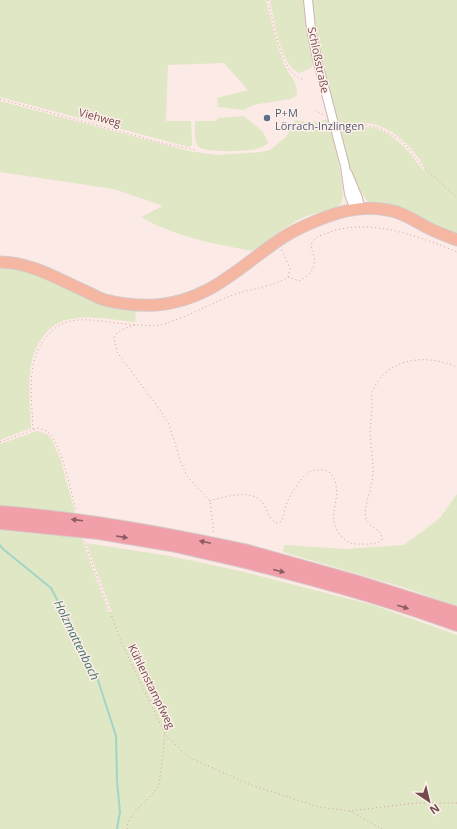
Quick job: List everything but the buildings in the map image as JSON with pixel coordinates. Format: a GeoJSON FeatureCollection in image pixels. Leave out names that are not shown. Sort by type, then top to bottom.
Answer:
{"type":"FeatureCollection","features":[{"type":"Feature","properties":{"kind":"highway"},"geometry":{"type":"LineString","coordinates":[[0,512],[100,522],[172,535],[242,556],[332,586],[424,613],[457,626]]}},
{"type":"Feature","properties":{"kind":"highway"},"geometry":{"type":"LineString","coordinates":[[0,523],[99,533],[242,556],[355,581],[457,613]]}},
{"type":"Feature","properties":{"kind":"main road"},"geometry":{"type":"LineString","coordinates":[[0,262],[22,264],[40,270],[104,299],[119,303],[155,305],[172,303],[202,294],[298,228],[338,213],[360,209],[380,208],[394,211],[406,215],[421,224],[457,240]]}},
{"type":"Feature","properties":{"kind":"main road"},"geometry":{"type":"LineString","coordinates":[[360,209],[372,215],[421,224]]}},
{"type":"Feature","properties":{"kind":"main road"},"geometry":{"type":"LineString","coordinates":[[323,218],[336,219],[372,215]]}},
{"type":"Feature","properties":{"kind":"street","name":"Schloßstraße"},"geometry":{"type":"LineString","coordinates":[[308,0],[311,29],[318,63],[345,166],[358,198],[360,209]]}},
{"type":"Feature","properties":{"kind":"street","name":"Schloßstraße"},"geometry":{"type":"LineString","coordinates":[[345,166],[349,194],[352,202],[360,209]]}},
{"type":"Feature","properties":{"kind":"street"},"geometry":{"type":"LineString","coordinates":[[338,213],[344,206],[349,194]]}},
{"type":"Feature","properties":{"kind":"path"},"geometry":{"type":"LineString","coordinates":[[268,0],[275,32],[286,64],[294,75],[299,79],[303,79]]}},
{"type":"Feature","properties":{"kind":"path","name":"Viehweg"},"geometry":{"type":"LineString","coordinates":[[0,99],[166,144],[196,150]]}},
{"type":"Feature","properties":{"kind":"path"},"geometry":{"type":"LineString","coordinates":[[335,129],[354,125],[366,125],[389,132],[398,138],[421,165],[457,198]]}},
{"type":"Feature","properties":{"kind":"path"},"geometry":{"type":"LineString","coordinates":[[288,277],[299,281],[310,273],[313,268],[314,258],[311,248],[312,241],[332,230],[361,226],[384,228],[408,234],[457,252]]}},
{"type":"Feature","properties":{"kind":"path"},"geometry":{"type":"LineString","coordinates":[[33,429],[31,378],[35,356],[43,341],[53,329],[73,320],[91,320],[135,325],[162,324],[183,318],[235,294],[281,281],[288,277],[290,268],[277,241]]}},
{"type":"Feature","properties":{"kind":"path"},"geometry":{"type":"LineString","coordinates":[[135,325],[123,329],[117,333],[114,338],[118,352],[169,424],[180,460],[187,476],[210,501],[214,535]]}},
{"type":"Feature","properties":{"kind":"path"},"geometry":{"type":"LineString","coordinates":[[210,501],[238,494],[251,496],[261,501],[273,522],[277,523],[282,521],[288,500],[302,477],[308,472],[325,470],[331,474],[337,489],[333,517],[334,526],[340,534],[347,541],[353,544],[375,544],[380,542],[382,540],[381,533],[371,526],[366,520],[364,514],[372,485],[373,473],[370,434],[372,392],[379,379],[388,369],[398,364],[410,361],[426,360],[442,362],[457,367]]}},
{"type":"Feature","properties":{"kind":"path"},"geometry":{"type":"LineString","coordinates":[[0,442],[38,428],[49,433],[62,461],[76,511]]}},
{"type":"Feature","properties":{"kind":"path","name":"Kühlenstampfweg"},"geometry":{"type":"LineString","coordinates":[[84,540],[122,644],[165,734],[188,756],[251,785],[319,806],[350,811],[416,803],[457,803]]}},
{"type":"Feature","properties":{"kind":"path"},"geometry":{"type":"LineString","coordinates":[[127,829],[127,821],[159,786],[165,734]]}},
{"type":"Feature","properties":{"kind":"path"},"geometry":{"type":"LineString","coordinates":[[350,811],[382,829]]}},
{"type":"Feature","properties":{"kind":"green space"},"geometry":{"type":"Polygon","coordinates":[[[0,0],[266,0],[281,56],[286,68],[295,82],[297,95],[290,99],[253,105],[244,110],[218,107],[217,98],[248,90],[224,63],[168,65],[166,121],[191,121],[192,145],[189,147],[0,97],[0,0]]]}},
{"type":"Feature","properties":{"kind":"green space"},"geometry":{"type":"Polygon","coordinates":[[[270,0],[457,0],[457,234],[410,213],[373,205],[368,202],[360,190],[345,157],[341,133],[343,129],[371,127],[382,131],[393,137],[402,145],[425,171],[421,161],[409,147],[392,132],[385,128],[371,124],[361,123],[342,125],[338,123],[314,62],[311,68],[299,73],[292,68],[287,60],[279,40],[270,0]]]}},
{"type":"Feature","properties":{"kind":"green space"},"geometry":{"type":"Polygon","coordinates":[[[0,101],[189,151],[217,155],[262,152],[270,150],[286,137],[295,120],[311,123],[328,119],[336,149],[343,197],[341,203],[335,208],[307,216],[293,223],[253,251],[196,239],[168,230],[141,217],[163,206],[114,189],[0,172],[0,101]]]}},
{"type":"Feature","properties":{"kind":"green space"},"geometry":{"type":"Polygon","coordinates":[[[244,116],[263,132],[268,143],[263,147],[238,151],[218,151],[202,149],[198,146],[195,137],[195,121],[215,121],[219,118],[244,116]]]}},
{"type":"Feature","properties":{"kind":"green space"},"geometry":{"type":"Polygon","coordinates":[[[0,267],[19,269],[136,308],[135,322],[103,318],[79,318],[61,322],[47,332],[39,342],[31,365],[29,390],[31,428],[0,440],[0,267]]]}},
{"type":"Feature","properties":{"kind":"green space"},"geometry":{"type":"Polygon","coordinates":[[[37,431],[47,434],[52,440],[61,461],[83,542],[109,613],[112,612],[86,543],[170,556],[240,571],[373,605],[457,635],[457,829],[0,829],[0,444],[37,431]]]}},
{"type":"Feature","properties":{"kind":"green space"},"geometry":{"type":"Polygon","coordinates":[[[457,494],[457,607],[409,589],[283,552],[284,545],[345,549],[404,545],[440,518],[457,494]]]}},
{"type":"Feature","properties":{"kind":"waterway","name":"Holzmattenbach"},"geometry":{"type":"LineString","coordinates":[[0,545],[51,588],[97,677],[116,736],[117,781],[120,812],[117,829]]}},
{"type":"Feature","properties":{"kind":"place","name":"P+M Lörrach-Inzlingen"},"geometry":{"type":"Point","coordinates":[267,118]}}]}
